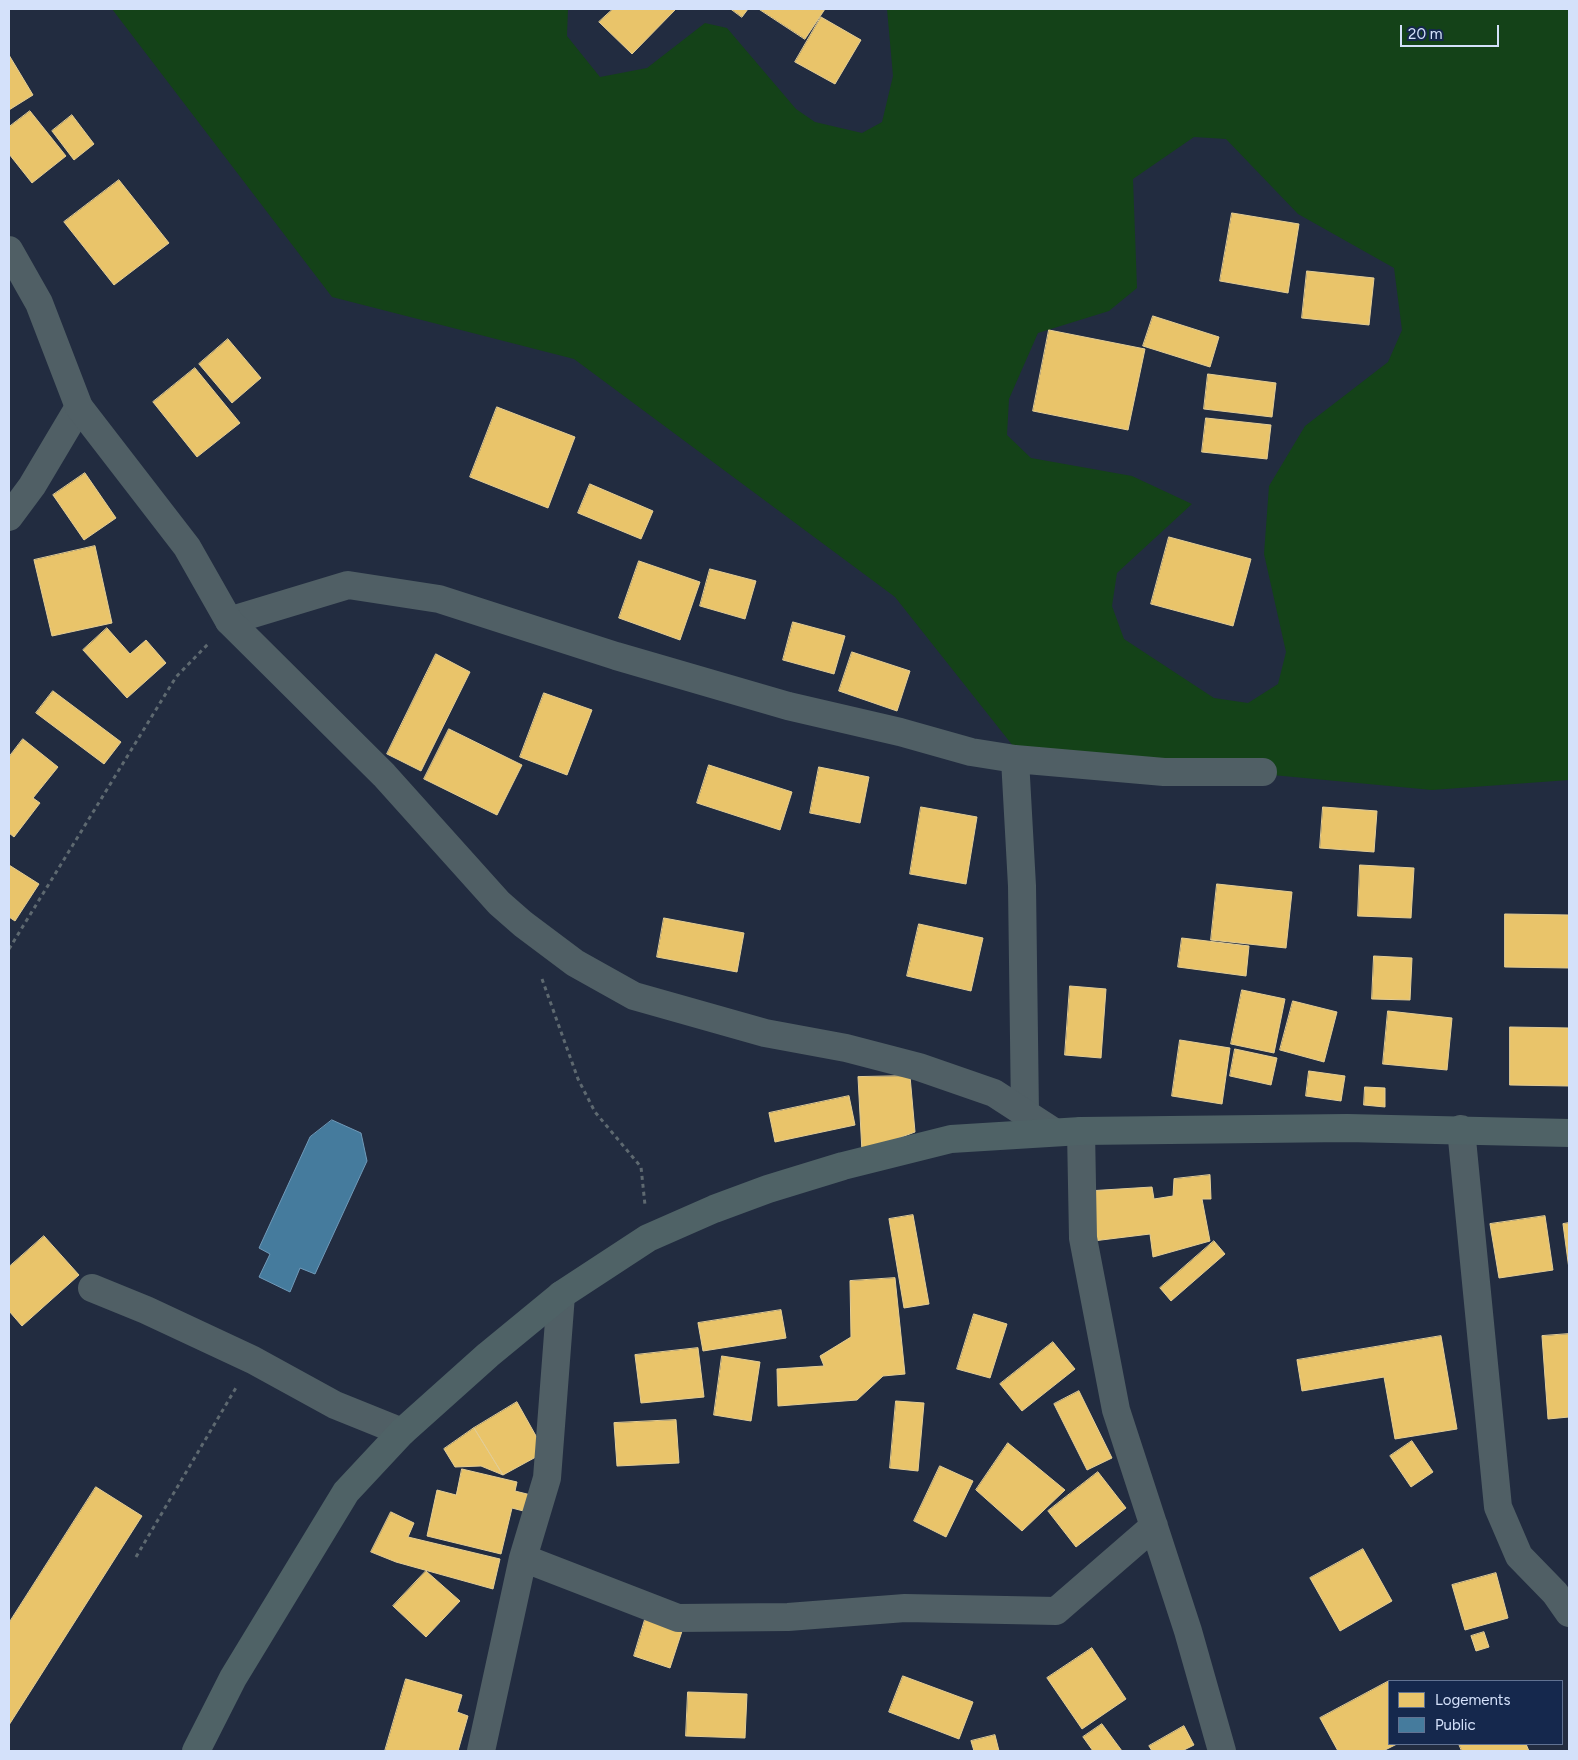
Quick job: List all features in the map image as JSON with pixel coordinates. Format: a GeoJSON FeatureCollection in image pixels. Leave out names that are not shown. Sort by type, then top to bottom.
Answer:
{"type":"FeatureCollection","features":[{"type":"Feature","properties":{"kind":"main road"},"geometry":{"type":"LineString","coordinates":[[196,1751],[233,1678],[346,1492],[402,1432],[488,1355],[561,1295],[648,1238],[714,1209],[852,1164],[952,1139],[1081,1131],[1346,1128],[1461,1129],[1569,1133]]}},
{"type":"Feature","properties":{"kind":"street"},"geometry":{"type":"LineString","coordinates":[[9,250],[39,302],[79,407],[187,547],[229,622],[384,776],[499,903],[575,963],[634,996],[765,1033],[846,1048],[919,1066],[994,1093],[1054,1132]]}},
{"type":"Feature","properties":{"kind":"street"},"geometry":{"type":"LineString","coordinates":[[9,517],[32,486],[79,407]]}},
{"type":"Feature","properties":{"kind":"street"},"geometry":{"type":"LineString","coordinates":[[229,622],[348,586],[439,599],[616,656],[788,706],[900,732],[971,752],[1015,759],[1164,772],[1263,772]]}},
{"type":"Feature","properties":{"kind":"street"},"geometry":{"type":"LineString","coordinates":[[1015,759],[1022,886],[1025,1114]]}},
{"type":"Feature","properties":{"kind":"street"},"geometry":{"type":"LineString","coordinates":[[1461,1129],[1498,1508],[1519,1556],[1555,1593],[1569,1612]]}},
{"type":"Feature","properties":{"kind":"street"},"geometry":{"type":"LineString","coordinates":[[1081,1131],[1083,1238],[1116,1410],[1188,1631],[1222,1751]]}},
{"type":"Feature","properties":{"kind":"street"},"geometry":{"type":"LineString","coordinates":[[92,1288],[146,1310],[253,1360],[335,1405],[402,1432]]}},
{"type":"Feature","properties":{"kind":"street"},"geometry":{"type":"LineString","coordinates":[[482,1751],[523,1558],[547,1478],[561,1295]]}},
{"type":"Feature","properties":{"kind":"street"},"geometry":{"type":"LineString","coordinates":[[523,1558],[678,1618],[788,1617],[905,1608],[1056,1611],[1154,1526]]}},
{"type":"Feature","properties":{"kind":"path"},"geometry":{"type":"LineString","coordinates":[[9,949],[176,677],[229,622]]}},
{"type":"Feature","properties":{"kind":"path"},"geometry":{"type":"LineString","coordinates":[[541,976],[578,1079],[595,1112],[640,1167],[648,1238]]}},
{"type":"Feature","properties":{"kind":"path"},"geometry":{"type":"LineString","coordinates":[[136,1557],[253,1360]]}},
{"type":"Feature","properties":{"kind":"green space"},"geometry":{"type":"Polygon","coordinates":[[[112,9],[568,9],[567,36],[600,77],[647,68],[705,23],[727,28],[796,109],[815,122],[862,133],[882,122],[893,76],[887,9],[1569,9],[1569,780],[1432,790],[1017,751],[895,597],[574,359],[332,297],[112,9]],[[1194,137],[1133,179],[1137,288],[1109,311],[1038,333],[1009,399],[1007,435],[1031,458],[1132,476],[1192,504],[1117,573],[1112,606],[1124,639],[1214,698],[1248,703],[1278,684],[1286,652],[1264,554],[1269,486],[1305,426],[1388,362],[1402,330],[1394,268],[1298,214],[1226,139],[1194,137]]]}},
{"type":"Feature","properties":{"kind":"building: Logements"},"geometry":{"type":"Polygon","coordinates":[[[613,9],[675,10],[632,54],[599,22],[613,9]]]}},
{"type":"Feature","properties":{"kind":"building: Logements"},"geometry":{"type":"Polygon","coordinates":[[[731,9],[748,9],[742,17],[731,9]]]}},
{"type":"Feature","properties":{"kind":"building: Logements"},"geometry":{"type":"Polygon","coordinates":[[[759,9],[825,9],[805,39],[759,9]]]}},
{"type":"Feature","properties":{"kind":"building: Logements"},"geometry":{"type":"Polygon","coordinates":[[[821,17],[861,40],[835,84],[795,62],[821,17]]]}},
{"type":"Feature","properties":{"kind":"building: Logements"},"geometry":{"type":"Polygon","coordinates":[[[9,55],[33,95],[9,110],[9,55]]]}},
{"type":"Feature","properties":{"kind":"building: Logements"},"geometry":{"type":"Polygon","coordinates":[[[30,111],[66,156],[32,183],[9,154],[9,127],[30,111]]]}},
{"type":"Feature","properties":{"kind":"building: Logements"},"geometry":{"type":"Polygon","coordinates":[[[72,115],[94,144],[74,160],[52,131],[72,115]]]}},
{"type":"Feature","properties":{"kind":"building: Logements"},"geometry":{"type":"Polygon","coordinates":[[[119,180],[169,243],[114,285],[64,222],[119,180]]]}},
{"type":"Feature","properties":{"kind":"building: Logements"},"geometry":{"type":"Polygon","coordinates":[[[1232,213],[1299,224],[1288,293],[1220,281],[1232,213]]]}},
{"type":"Feature","properties":{"kind":"building: Logements"},"geometry":{"type":"Polygon","coordinates":[[[1307,271],[1374,278],[1369,325],[1302,318],[1307,271]]]}},
{"type":"Feature","properties":{"kind":"building: Logements"},"geometry":{"type":"Polygon","coordinates":[[[1153,316],[1219,337],[1210,367],[1143,346],[1153,316]]]}},
{"type":"Feature","properties":{"kind":"building: Logements"},"geometry":{"type":"Polygon","coordinates":[[[1049,330],[1145,349],[1128,430],[1033,411],[1049,330]]]}},
{"type":"Feature","properties":{"kind":"building: Logements"},"geometry":{"type":"Polygon","coordinates":[[[228,339],[261,378],[232,403],[199,364],[228,339]]]}},
{"type":"Feature","properties":{"kind":"building: Logements"},"geometry":{"type":"Polygon","coordinates":[[[195,368],[240,423],[197,457],[153,402],[195,368]]]}},
{"type":"Feature","properties":{"kind":"building: Logements"},"geometry":{"type":"Polygon","coordinates":[[[1208,374],[1276,383],[1272,417],[1204,409],[1208,374]]]}},
{"type":"Feature","properties":{"kind":"building: Logements"},"geometry":{"type":"Polygon","coordinates":[[[497,407],[575,437],[548,508],[470,477],[497,407]]]}},
{"type":"Feature","properties":{"kind":"building: Logements"},"geometry":{"type":"Polygon","coordinates":[[[1206,418],[1271,425],[1267,459],[1202,452],[1206,418]]]}},
{"type":"Feature","properties":{"kind":"building: Logements"},"geometry":{"type":"Polygon","coordinates":[[[85,473],[116,518],[84,540],[53,495],[85,473]]]}},
{"type":"Feature","properties":{"kind":"building: Logements"},"geometry":{"type":"Polygon","coordinates":[[[590,484],[653,511],[641,539],[578,513],[590,484]]]}},
{"type":"Feature","properties":{"kind":"building: Logements"},"geometry":{"type":"Polygon","coordinates":[[[1169,537],[1251,559],[1233,626],[1151,604],[1169,537]]]}},
{"type":"Feature","properties":{"kind":"building: Logements"},"geometry":{"type":"Polygon","coordinates":[[[95,546],[112,623],[52,636],[34,560],[95,546]]]}},
{"type":"Feature","properties":{"kind":"building: Logements"},"geometry":{"type":"Polygon","coordinates":[[[639,561],[700,582],[680,640],[619,618],[639,561]]]}},
{"type":"Feature","properties":{"kind":"building: Logements"},"geometry":{"type":"Polygon","coordinates":[[[710,569],[756,581],[745,619],[700,606],[710,569]]]}},
{"type":"Feature","properties":{"kind":"building: Logements"},"geometry":{"type":"Polygon","coordinates":[[[793,622],[845,636],[834,674],[783,660],[793,622]]]}},
{"type":"Feature","properties":{"kind":"building: Logements"},"geometry":{"type":"Polygon","coordinates":[[[107,628],[130,654],[146,640],[166,663],[127,698],[83,650],[107,628]]]}},
{"type":"Feature","properties":{"kind":"building: Logements"},"geometry":{"type":"Polygon","coordinates":[[[852,652],[910,671],[897,711],[839,691],[852,652]]]}},
{"type":"Feature","properties":{"kind":"building: Logements"},"geometry":{"type":"Polygon","coordinates":[[[436,654],[470,672],[421,771],[387,754],[436,654]]]}},
{"type":"Feature","properties":{"kind":"building: Logements"},"geometry":{"type":"Polygon","coordinates":[[[53,691],[121,742],[104,764],[36,713],[53,691]]]}},
{"type":"Feature","properties":{"kind":"building: Logements"},"geometry":{"type":"Polygon","coordinates":[[[544,693],[592,710],[567,775],[520,757],[544,693]]]}},
{"type":"Feature","properties":{"kind":"building: Logements"},"geometry":{"type":"Polygon","coordinates":[[[449,729],[522,765],[497,815],[424,779],[449,729]]]}},
{"type":"Feature","properties":{"kind":"building: Logements"},"geometry":{"type":"Polygon","coordinates":[[[23,739],[58,767],[33,798],[40,803],[14,837],[9,833],[9,757],[23,739]]]}},
{"type":"Feature","properties":{"kind":"building: Logements"},"geometry":{"type":"Polygon","coordinates":[[[709,765],[792,792],[780,830],[697,803],[709,765]]]}},
{"type":"Feature","properties":{"kind":"building: Logements"},"geometry":{"type":"Polygon","coordinates":[[[819,767],[869,777],[860,823],[810,813],[819,767]]]}},
{"type":"Feature","properties":{"kind":"building: Logements"},"geometry":{"type":"Polygon","coordinates":[[[921,807],[977,817],[966,884],[910,874],[921,807]]]}},
{"type":"Feature","properties":{"kind":"building: Logements"},"geometry":{"type":"Polygon","coordinates":[[[1323,807],[1377,811],[1374,852],[1320,848],[1323,807]]]}},
{"type":"Feature","properties":{"kind":"building: Logements"},"geometry":{"type":"Polygon","coordinates":[[[9,865],[39,884],[15,921],[9,917],[9,865]]]}},
{"type":"Feature","properties":{"kind":"building: Logements"},"geometry":{"type":"Polygon","coordinates":[[[1360,865],[1414,868],[1411,918],[1358,916],[1360,865]]]}},
{"type":"Feature","properties":{"kind":"building: Logements"},"geometry":{"type":"Polygon","coordinates":[[[1217,884],[1292,892],[1286,948],[1211,940],[1217,884]]]}},
{"type":"Feature","properties":{"kind":"building: Logements"},"geometry":{"type":"Polygon","coordinates":[[[1505,914],[1569,915],[1569,968],[1505,967],[1505,914]]]}},
{"type":"Feature","properties":{"kind":"building: Logements"},"geometry":{"type":"Polygon","coordinates":[[[664,918],[744,933],[737,972],[657,957],[664,918]]]}},
{"type":"Feature","properties":{"kind":"building: Logements"},"geometry":{"type":"Polygon","coordinates":[[[919,924],[983,938],[971,991],[907,976],[919,924]]]}},
{"type":"Feature","properties":{"kind":"building: Logements"},"geometry":{"type":"Polygon","coordinates":[[[1182,938],[1249,946],[1246,976],[1178,967],[1182,938]]]}},
{"type":"Feature","properties":{"kind":"building: Logements"},"geometry":{"type":"Polygon","coordinates":[[[1374,956],[1412,958],[1410,1000],[1372,999],[1374,956]]]}},
{"type":"Feature","properties":{"kind":"building: Logements"},"geometry":{"type":"Polygon","coordinates":[[[1070,986],[1106,989],[1101,1058],[1065,1055],[1070,986]]]}},
{"type":"Feature","properties":{"kind":"building: Logements"},"geometry":{"type":"Polygon","coordinates":[[[1242,990],[1285,999],[1274,1053],[1231,1044],[1242,990]]]}},
{"type":"Feature","properties":{"kind":"building: Logements"},"geometry":{"type":"Polygon","coordinates":[[[1293,1001],[1337,1012],[1324,1062],[1280,1050],[1293,1001]]]}},
{"type":"Feature","properties":{"kind":"building: Logements"},"geometry":{"type":"Polygon","coordinates":[[[1388,1011],[1452,1018],[1447,1070],[1383,1064],[1388,1011]]]}},
{"type":"Feature","properties":{"kind":"building: Logements"},"geometry":{"type":"Polygon","coordinates":[[[1510,1027],[1569,1028],[1569,1086],[1510,1085],[1510,1027]]]}},
{"type":"Feature","properties":{"kind":"building: Logements"},"geometry":{"type":"Polygon","coordinates":[[[1180,1040],[1230,1048],[1222,1104],[1172,1096],[1180,1040]]]}},
{"type":"Feature","properties":{"kind":"building: Logements"},"geometry":{"type":"Polygon","coordinates":[[[1235,1049],[1277,1058],[1271,1085],[1230,1076],[1235,1049]]]}},
{"type":"Feature","properties":{"kind":"building: Logements"},"geometry":{"type":"Polygon","coordinates":[[[1309,1071],[1345,1076],[1341,1101],[1306,1096],[1309,1071]]]}},
{"type":"Feature","properties":{"kind":"building: Logements"},"geometry":{"type":"Polygon","coordinates":[[[910,1076],[915,1132],[862,1152],[858,1077],[910,1076]]]}},
{"type":"Feature","properties":{"kind":"building: Logements"},"geometry":{"type":"Polygon","coordinates":[[[1365,1087],[1385,1088],[1385,1107],[1364,1105],[1365,1087]]]}},
{"type":"Feature","properties":{"kind":"building: Logements"},"geometry":{"type":"Polygon","coordinates":[[[849,1096],[855,1125],[775,1142],[769,1113],[849,1096]]]}},
{"type":"Feature","properties":{"kind":"building: Logements"},"geometry":{"type":"Polygon","coordinates":[[[1210,1175],[1211,1199],[1202,1199],[1210,1241],[1153,1257],[1150,1234],[1093,1241],[1087,1191],[1152,1187],[1154,1199],[1173,1196],[1174,1179],[1210,1175]]]}},
{"type":"Feature","properties":{"kind":"building: Logements"},"geometry":{"type":"Polygon","coordinates":[[[913,1215],[929,1304],[904,1308],[889,1219],[913,1215]]]}},
{"type":"Feature","properties":{"kind":"building: Logements"},"geometry":{"type":"Polygon","coordinates":[[[1545,1216],[1553,1270],[1499,1278],[1490,1224],[1545,1216]]]}},
{"type":"Feature","properties":{"kind":"building: Logements"},"geometry":{"type":"Polygon","coordinates":[[[1569,1223],[1569,1269],[1563,1224],[1569,1223]]]}},
{"type":"Feature","properties":{"kind":"building: Logements"},"geometry":{"type":"Polygon","coordinates":[[[44,1236],[79,1275],[22,1326],[9,1311],[9,1267],[44,1236]]]}},
{"type":"Feature","properties":{"kind":"building: Logements"},"geometry":{"type":"Polygon","coordinates":[[[1214,1241],[1225,1254],[1171,1301],[1160,1288],[1214,1241]]]}},
{"type":"Feature","properties":{"kind":"building: Logements"},"geometry":{"type":"Polygon","coordinates":[[[895,1278],[905,1374],[883,1376],[857,1400],[778,1406],[777,1369],[824,1366],[820,1356],[851,1337],[850,1281],[895,1278]]]}},
{"type":"Feature","properties":{"kind":"building: Logements"},"geometry":{"type":"Polygon","coordinates":[[[781,1310],[786,1338],[703,1351],[698,1323],[781,1310]]]}},
{"type":"Feature","properties":{"kind":"building: Logements"},"geometry":{"type":"Polygon","coordinates":[[[974,1314],[1007,1324],[990,1378],[957,1369],[974,1314]]]}},
{"type":"Feature","properties":{"kind":"building: Logements"},"geometry":{"type":"Polygon","coordinates":[[[1569,1334],[1569,1417],[1548,1419],[1542,1336],[1569,1334]]]}},
{"type":"Feature","properties":{"kind":"building: Logements"},"geometry":{"type":"Polygon","coordinates":[[[1441,1336],[1457,1429],[1395,1439],[1384,1377],[1302,1391],[1297,1360],[1441,1336]]]}},
{"type":"Feature","properties":{"kind":"building: Logements"},"geometry":{"type":"Polygon","coordinates":[[[1053,1342],[1075,1369],[1022,1411],[1000,1384],[1053,1342]]]}},
{"type":"Feature","properties":{"kind":"building: Logements"},"geometry":{"type":"Polygon","coordinates":[[[698,1348],[704,1397],[641,1403],[635,1355],[698,1348]]]}},
{"type":"Feature","properties":{"kind":"building: Logements"},"geometry":{"type":"Polygon","coordinates":[[[722,1356],[760,1362],[751,1421],[714,1415],[722,1356]]]}},
{"type":"Feature","properties":{"kind":"building: Logements"},"geometry":{"type":"Polygon","coordinates":[[[1079,1391],[1112,1458],[1087,1470],[1054,1404],[1079,1391]]]}},
{"type":"Feature","properties":{"kind":"building: Logements"},"geometry":{"type":"Polygon","coordinates":[[[896,1401],[924,1403],[918,1471],[890,1468],[896,1401]]]}},
{"type":"Feature","properties":{"kind":"building: Logements"},"geometry":{"type":"Polygon","coordinates":[[[517,1402],[545,1452],[503,1475],[474,1428],[517,1402]]]}},
{"type":"Feature","properties":{"kind":"building: Logements"},"geometry":{"type":"Polygon","coordinates":[[[676,1420],[679,1463],[617,1466],[614,1423],[676,1420]]]}},
{"type":"Feature","properties":{"kind":"building: Logements"},"geometry":{"type":"Polygon","coordinates":[[[474,1428],[503,1475],[481,1466],[455,1467],[444,1449],[474,1428]]]}},
{"type":"Feature","properties":{"kind":"building: Logements"},"geometry":{"type":"Polygon","coordinates":[[[1412,1441],[1433,1472],[1411,1487],[1390,1456],[1412,1441]]]}},
{"type":"Feature","properties":{"kind":"building: Logements"},"geometry":{"type":"Polygon","coordinates":[[[1008,1443],[1065,1490],[1022,1531],[976,1490],[1008,1443]]]}},
{"type":"Feature","properties":{"kind":"building: Logements"},"geometry":{"type":"Polygon","coordinates":[[[940,1466],[973,1481],[946,1537],[914,1521],[940,1466]]]}},
{"type":"Feature","properties":{"kind":"building: Logements"},"geometry":{"type":"Polygon","coordinates":[[[462,1469],[517,1482],[515,1491],[535,1496],[531,1513],[512,1508],[501,1554],[427,1536],[437,1490],[456,1495],[462,1469]]]}},
{"type":"Feature","properties":{"kind":"building: Logements"},"geometry":{"type":"Polygon","coordinates":[[[1098,1472],[1126,1508],[1076,1547],[1048,1511],[1098,1472]]]}},
{"type":"Feature","properties":{"kind":"building: Logements"},"geometry":{"type":"Polygon","coordinates":[[[96,1487],[142,1516],[9,1725],[9,1623],[96,1487]]]}},
{"type":"Feature","properties":{"kind":"building: Logements"},"geometry":{"type":"Polygon","coordinates":[[[391,1512],[414,1523],[408,1537],[500,1559],[493,1589],[396,1562],[371,1552],[391,1512]]]}},
{"type":"Feature","properties":{"kind":"building: Logements"},"geometry":{"type":"Polygon","coordinates":[[[1363,1549],[1392,1601],[1340,1631],[1310,1578],[1363,1549]]]}},
{"type":"Feature","properties":{"kind":"building: Logements"},"geometry":{"type":"Polygon","coordinates":[[[426,1571],[460,1601],[426,1637],[393,1606],[426,1571]]]}},
{"type":"Feature","properties":{"kind":"building: Logements"},"geometry":{"type":"Polygon","coordinates":[[[1496,1573],[1508,1618],[1465,1630],[1452,1585],[1496,1573]]]}},
{"type":"Feature","properties":{"kind":"building: Logements"},"geometry":{"type":"Polygon","coordinates":[[[647,1613],[684,1625],[670,1668],[634,1656],[647,1613]]]}},
{"type":"Feature","properties":{"kind":"building: Logements"},"geometry":{"type":"Polygon","coordinates":[[[1484,1632],[1489,1647],[1476,1651],[1471,1636],[1484,1632]]]}},
{"type":"Feature","properties":{"kind":"building: Logements"},"geometry":{"type":"Polygon","coordinates":[[[1092,1648],[1126,1699],[1082,1729],[1047,1678],[1092,1648]]]}},
{"type":"Feature","properties":{"kind":"building: Logements"},"geometry":{"type":"Polygon","coordinates":[[[903,1676],[973,1702],[959,1739],[889,1712],[903,1676]]]}},
{"type":"Feature","properties":{"kind":"building: Logements"},"geometry":{"type":"Polygon","coordinates":[[[406,1679],[462,1695],[457,1712],[468,1716],[458,1751],[385,1751],[406,1679]]]}},
{"type":"Feature","properties":{"kind":"building: Logements"},"geometry":{"type":"Polygon","coordinates":[[[1388,1682],[1388,1745],[1395,1745],[1383,1751],[1338,1751],[1320,1718],[1388,1682]]]}},
{"type":"Feature","properties":{"kind":"building: Logements"},"geometry":{"type":"Polygon","coordinates":[[[688,1692],[747,1694],[745,1738],[686,1736],[688,1692]]]}},
{"type":"Feature","properties":{"kind":"building: Logements"},"geometry":{"type":"Polygon","coordinates":[[[1102,1724],[1122,1751],[1093,1751],[1083,1737],[1102,1724]]]}},
{"type":"Feature","properties":{"kind":"building: Logements"},"geometry":{"type":"Polygon","coordinates":[[[1184,1726],[1194,1745],[1182,1751],[1152,1751],[1149,1746],[1184,1726]]]}},
{"type":"Feature","properties":{"kind":"building: Logements"},"geometry":{"type":"Polygon","coordinates":[[[995,1735],[999,1751],[974,1751],[971,1741],[995,1735]]]}},
{"type":"Feature","properties":{"kind":"building: Logements"},"geometry":{"type":"Polygon","coordinates":[[[1459,1745],[1526,1745],[1529,1751],[1462,1751],[1459,1745]]]}},
{"type":"Feature","properties":{"kind":"building: Public"},"geometry":{"type":"Polygon","coordinates":[[[332,1120],[361,1133],[367,1161],[315,1274],[300,1268],[290,1292],[259,1277],[270,1254],[259,1248],[310,1137],[332,1120]]]}}]}
